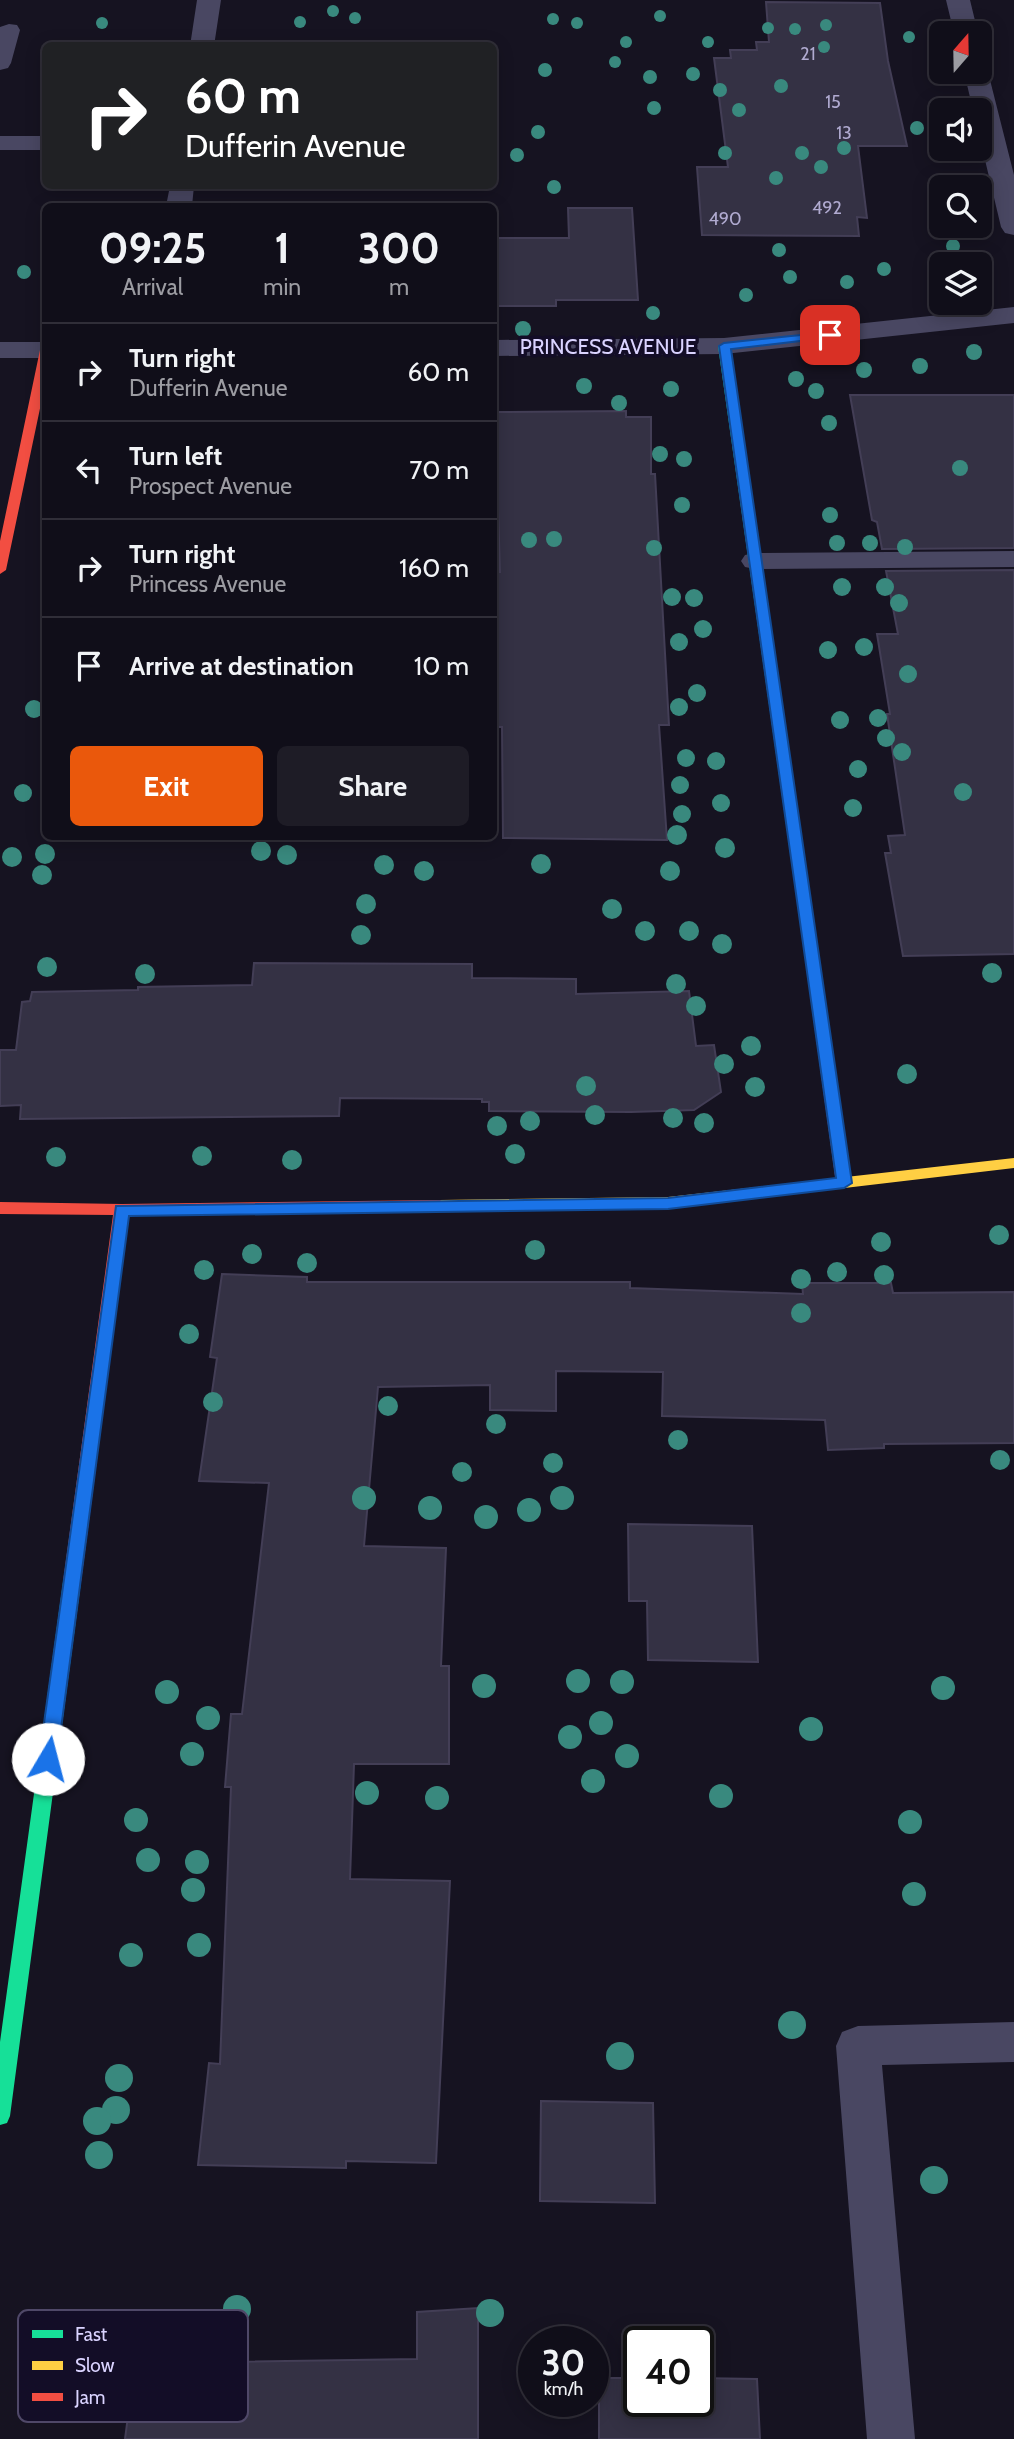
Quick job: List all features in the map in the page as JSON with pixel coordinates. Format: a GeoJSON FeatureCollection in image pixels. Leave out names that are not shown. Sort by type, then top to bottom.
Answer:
{"type":"FeatureCollection","features":[{"type":"Feature","properties":{"kind":"street"},"geometry":{"type":"LineString","coordinates":[[203,42],[209,0]]}},
{"type":"Feature","properties":{"kind":"street"},"geometry":{"type":"LineString","coordinates":[[958,0],[964,21]]}},
{"type":"Feature","properties":{"kind":"street"},"geometry":{"type":"LineString","coordinates":[[979,84],[1014,227]]}},
{"type":"Feature","properties":{"kind":"street","name":"PRINCESS AVENUE"},"geometry":{"type":"LineString","coordinates":[[497,348],[724,346],[1014,315]]}},
{"type":"Feature","properties":{"kind":"street"},"geometry":{"type":"LineString","coordinates":[[724,346],[844,1183]]}},
{"type":"Feature","properties":{"kind":"street"},"geometry":{"type":"LineString","coordinates":[[0,350],[42,350]]}},
{"type":"Feature","properties":{"kind":"street"},"geometry":{"type":"LineString","coordinates":[[0,570],[42,369]]}},
{"type":"Feature","properties":{"kind":"street"},"geometry":{"type":"LineString","coordinates":[[0,1208],[121,1210],[668,1203],[1014,1163]]}},
{"type":"Feature","properties":{"kind":"street"},"geometry":{"type":"LineString","coordinates":[[0,2116],[121,1210]]}},
{"type":"Feature","properties":{"kind":"lane"},"geometry":{"type":"LineString","coordinates":[[0,63],[9,30]]}},
{"type":"Feature","properties":{"kind":"lane"},"geometry":{"type":"LineString","coordinates":[[0,143],[42,143]]}},
{"type":"Feature","properties":{"kind":"lane"},"geometry":{"type":"LineString","coordinates":[[755,561],[1014,559]]}},
{"type":"Feature","properties":{"kind":"lane"},"geometry":{"type":"LineString","coordinates":[[891,2439],[858,2046],[1014,2042]]}},
{"type":"Feature","properties":{"kind":"building"},"geometry":{"type":"Polygon","coordinates":[[[766,2],[880,3],[888,61],[907,146],[858,146],[867,218],[857,217],[859,236],[702,235],[697,167],[728,167],[714,58],[731,58],[730,50],[757,50],[756,42],[769,42],[766,2]]]}},
{"type":"Feature","properties":{"kind":"building"},"geometry":{"type":"Polygon","coordinates":[[[568,208],[632,208],[638,300],[556,300],[556,306],[497,306],[497,238],[569,238],[568,208]]]}},
{"type":"Feature","properties":{"kind":"building"},"geometry":{"type":"Polygon","coordinates":[[[850,395],[1014,395],[1014,548],[882,549],[877,522],[872,520],[850,395]]]}},
{"type":"Feature","properties":{"kind":"building"},"geometry":{"type":"Polygon","coordinates":[[[626,411],[626,417],[651,417],[651,474],[655,474],[669,725],[659,725],[667,840],[503,838],[502,727],[497,727],[497,572],[500,572],[497,412],[626,411]]]}},
{"type":"Feature","properties":{"kind":"building"},"geometry":{"type":"Polygon","coordinates":[[[1014,570],[1014,954],[903,956],[885,853],[891,853],[888,836],[905,835],[877,634],[898,634],[886,571],[1014,570]]]}},
{"type":"Feature","properties":{"kind":"building"},"geometry":{"type":"Polygon","coordinates":[[[254,963],[472,964],[472,978],[576,979],[576,994],[689,991],[696,1046],[714,1045],[721,1092],[694,1110],[631,1112],[489,1111],[489,1102],[482,1102],[482,1099],[340,1098],[339,1116],[20,1119],[21,1105],[0,1106],[0,1050],[16,1050],[22,1002],[30,1001],[32,992],[252,985],[254,963]]]}},
{"type":"Feature","properties":{"kind":"building"},"geometry":{"type":"Polygon","coordinates":[[[222,1274],[307,1277],[307,1282],[630,1282],[630,1288],[803,1294],[802,1283],[891,1283],[893,1293],[1014,1292],[1014,1443],[884,1444],[884,1448],[828,1450],[825,1420],[662,1416],[663,1372],[556,1371],[556,1411],[490,1410],[490,1385],[378,1387],[364,1546],[446,1548],[441,1666],[449,1666],[449,1764],[354,1764],[350,1879],[450,1881],[436,2163],[346,2161],[346,2168],[198,2165],[209,2063],[220,2064],[231,1787],[225,1787],[231,1714],[242,1714],[269,1483],[199,1481],[217,1358],[210,1357],[222,1274]]]}},
{"type":"Feature","properties":{"kind":"building"},"geometry":{"type":"Polygon","coordinates":[[[628,1524],[752,1526],[758,1662],[648,1660],[647,1601],[629,1601],[628,1524]]]}},
{"type":"Feature","properties":{"kind":"building"},"geometry":{"type":"Polygon","coordinates":[[[541,2101],[653,2103],[655,2203],[540,2201],[541,2101]]]}},
{"type":"Feature","properties":{"kind":"building"},"geometry":{"type":"Polygon","coordinates":[[[478,2308],[478,2439],[125,2439],[127,2422],[248,2422],[248,2362],[417,2359],[417,2312],[478,2308]]]}},
{"type":"Feature","properties":{"kind":"building"},"geometry":{"type":"Polygon","coordinates":[[[609,2378],[623,2378],[623,2417],[714,2417],[714,2378],[757,2379],[760,2439],[599,2439],[599,2417],[609,2417],[609,2378]]]}},
{"type":"Feature","properties":{"kind":"traffic: fast"},"geometry":{"type":"LineString","coordinates":[[724,346],[810,944]]}},
{"type":"Feature","properties":{"kind":"traffic: fast"},"geometry":{"type":"LineString","coordinates":[[0,2116],[72,1582]]}},
{"type":"Feature","properties":{"kind":"traffic: slow"},"geometry":{"type":"LineString","coordinates":[[440,1206],[668,1203],[1014,1163]]}},
{"type":"Feature","properties":{"kind":"traffic: jam"},"geometry":{"type":"LineString","coordinates":[[0,570],[42,369]]}},
{"type":"Feature","properties":{"kind":"traffic: jam"},"geometry":{"type":"LineString","coordinates":[[810,944],[844,1183]]}},
{"type":"Feature","properties":{"kind":"traffic: jam"},"geometry":{"type":"LineString","coordinates":[[0,1208],[122,1210],[440,1206]]}},
{"type":"Feature","properties":{"kind":"traffic: jam"},"geometry":{"type":"LineString","coordinates":[[72,1582],[122,1210]]}},
{"type":"Feature","properties":{"kind":"route"},"geometry":{"type":"LineString","coordinates":[[48,1759],[121,1210],[668,1203],[844,1183],[724,346],[830,335]]}}]}
